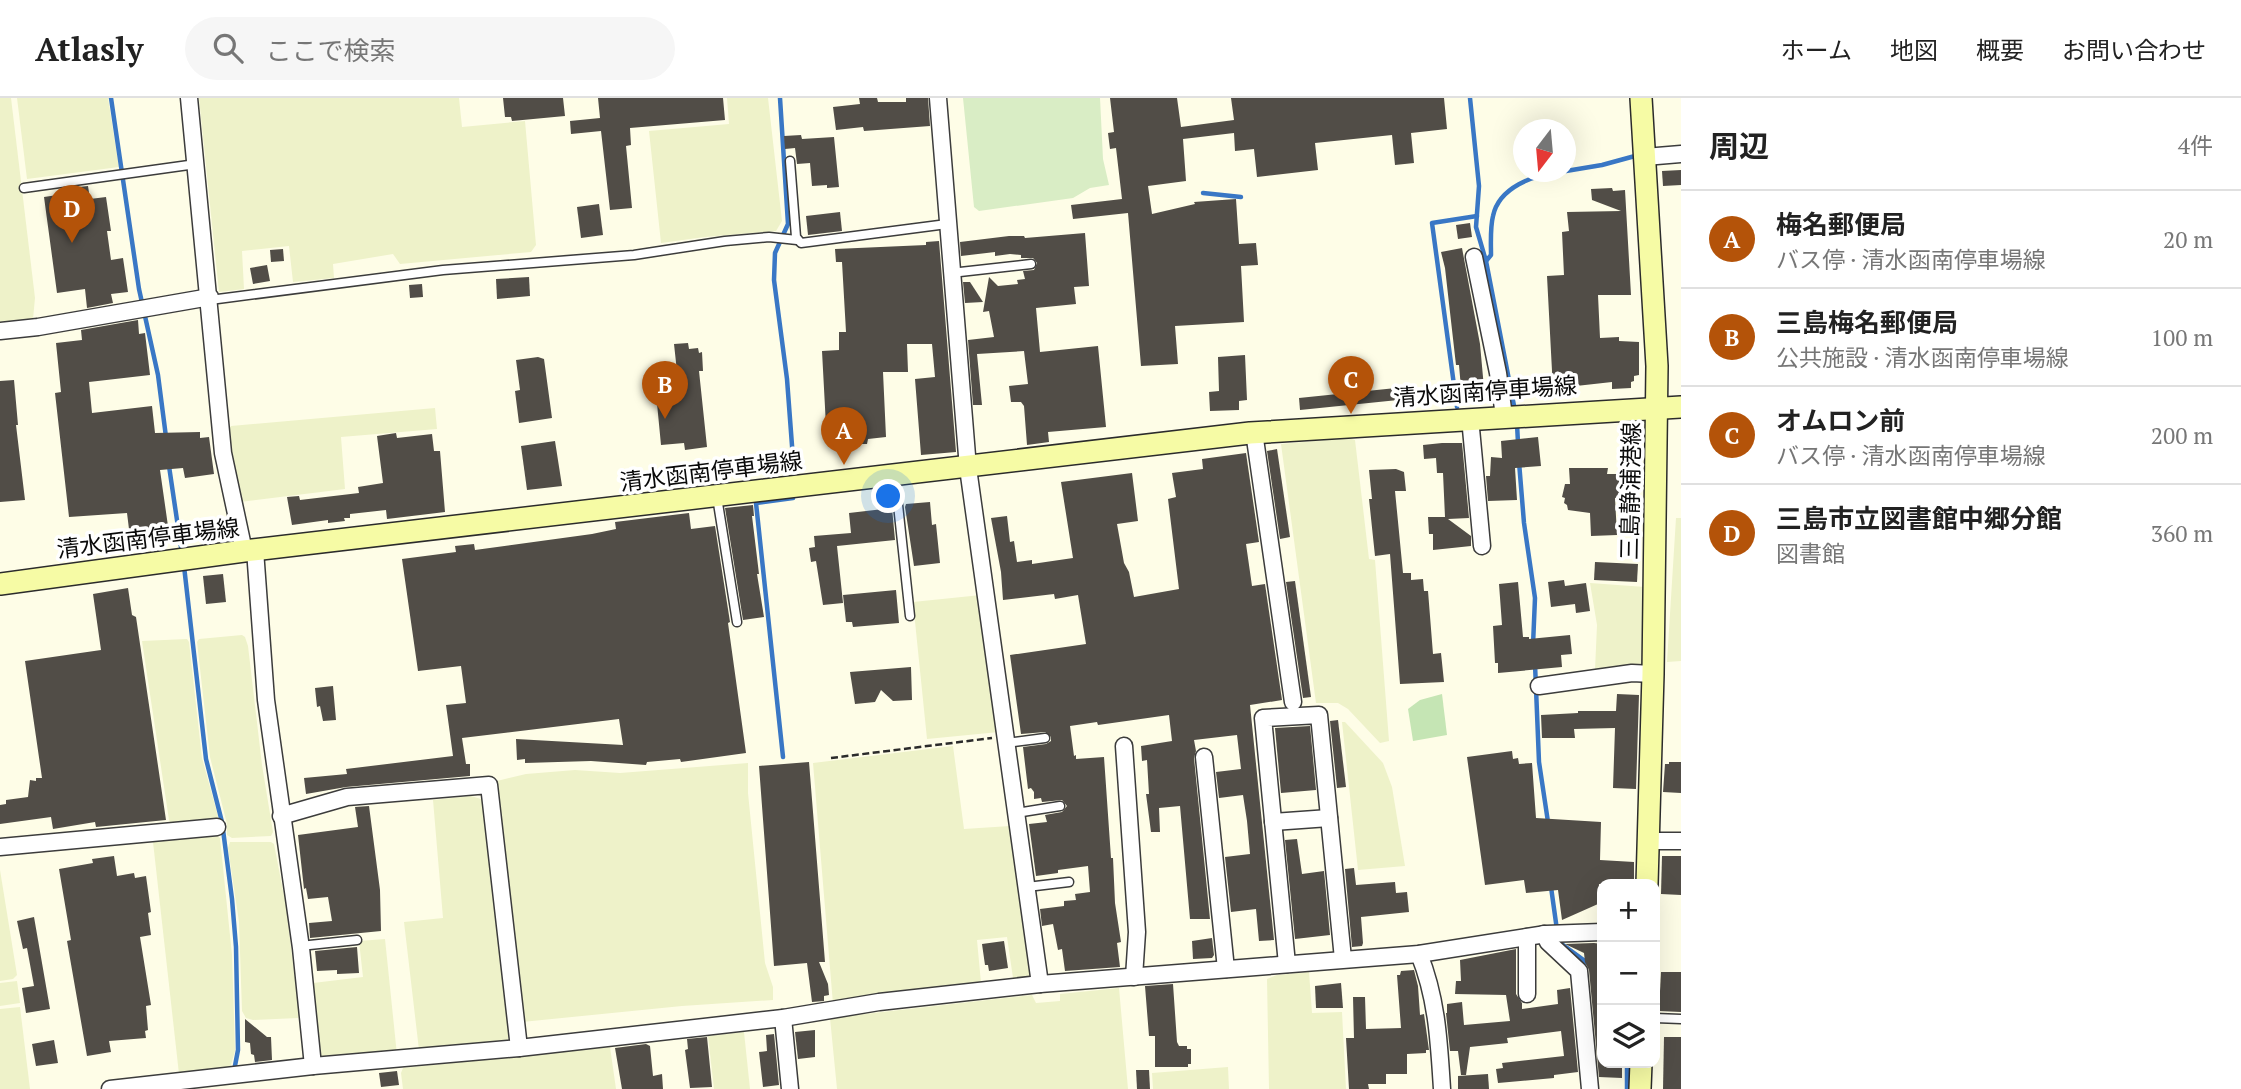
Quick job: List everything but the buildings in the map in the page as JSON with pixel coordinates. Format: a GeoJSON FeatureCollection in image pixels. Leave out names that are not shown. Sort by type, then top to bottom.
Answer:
{"type":"FeatureCollection","features":[{"type":"Feature","properties":{"kind":"main road","name":"三島静浦港線"},"geometry":{"type":"LineString","coordinates":[[1642,98],[1657,366],[1647,879]]}},
{"type":"Feature","properties":{"kind":"main road","name":"清水函南停車場線"},"geometry":{"type":"LineString","coordinates":[[0,584],[250,551],[1254,432],[1681,407]]}},
{"type":"Feature","properties":{"kind":"main road"},"geometry":{"type":"LineString","coordinates":[[1640,1089],[1641,1068]]}},
{"type":"Feature","properties":{"kind":"street"},"geometry":{"type":"LineString","coordinates":[[189,98],[223,453],[250,551],[266,700],[300,946],[313,1066]]}},
{"type":"Feature","properties":{"kind":"street"},"geometry":{"type":"LineString","coordinates":[[938,98],[968,468],[1040,984]]}},
{"type":"Feature","properties":{"kind":"street"},"geometry":{"type":"LineString","coordinates":[[1645,157],[1681,154]]}},
{"type":"Feature","properties":{"kind":"street"},"geometry":{"type":"LineString","coordinates":[[1474,257],[1504,416]]}},
{"type":"Feature","properties":{"kind":"street"},"geometry":{"type":"LineString","coordinates":[[0,331],[210,299]]}},
{"type":"Feature","properties":{"kind":"street"},"geometry":{"type":"LineString","coordinates":[[1470,418],[1482,546]]}},
{"type":"Feature","properties":{"kind":"street"},"geometry":{"type":"LineString","coordinates":[[1254,432],[1293,702]]}},
{"type":"Feature","properties":{"kind":"street"},"geometry":{"type":"LineString","coordinates":[[1539,686],[1632,673],[1653,674]]}},
{"type":"Feature","properties":{"kind":"street"},"geometry":{"type":"LineString","coordinates":[[1287,964],[1263,718],[1319,715],[1343,959]]}},
{"type":"Feature","properties":{"kind":"street"},"geometry":{"type":"LineString","coordinates":[[1124,747],[1137,932],[1134,976]]}},
{"type":"Feature","properties":{"kind":"street"},"geometry":{"type":"LineString","coordinates":[[1204,757],[1226,969]]}},
{"type":"Feature","properties":{"kind":"street"},"geometry":{"type":"LineString","coordinates":[[281,816],[347,797],[489,785],[519,1048]]}},
{"type":"Feature","properties":{"kind":"street"},"geometry":{"type":"LineString","coordinates":[[1273,822],[1329,818]]}},
{"type":"Feature","properties":{"kind":"street"},"geometry":{"type":"LineString","coordinates":[[0,847],[217,827]]}},
{"type":"Feature","properties":{"kind":"street"},"geometry":{"type":"LineString","coordinates":[[1649,841],[1681,841]]}},
{"type":"Feature","properties":{"kind":"street"},"geometry":{"type":"LineString","coordinates":[[110,1089],[313,1066],[519,1048],[783,1018],[879,1002],[1040,984],[1419,954],[1544,934],[1597,932]]}},
{"type":"Feature","properties":{"kind":"street"},"geometry":{"type":"LineString","coordinates":[[1544,934],[1548,942],[1579,971],[1590,1089]]}},
{"type":"Feature","properties":{"kind":"street"},"geometry":{"type":"LineString","coordinates":[[1527,937],[1527,994]]}},
{"type":"Feature","properties":{"kind":"street"},"geometry":{"type":"LineString","coordinates":[[1419,954],[1432,989],[1437,1015],[1442,1089]]}},
{"type":"Feature","properties":{"kind":"street"},"geometry":{"type":"LineString","coordinates":[[783,1018],[790,1089]]}},
{"type":"Feature","properties":{"kind":"lane"},"geometry":{"type":"LineString","coordinates":[[790,161],[797,240]]}},
{"type":"Feature","properties":{"kind":"lane"},"geometry":{"type":"LineString","coordinates":[[24,188],[196,164]]}},
{"type":"Feature","properties":{"kind":"lane"},"geometry":{"type":"LineString","coordinates":[[210,299],[443,270],[634,255],[725,241],[775,237],[801,243],[828,242],[947,224]]}},
{"type":"Feature","properties":{"kind":"lane"},"geometry":{"type":"LineString","coordinates":[[951,273],[1031,264]]}},
{"type":"Feature","properties":{"kind":"lane"},"geometry":{"type":"LineString","coordinates":[[895,476],[910,617]]}},
{"type":"Feature","properties":{"kind":"lane"},"geometry":{"type":"LineString","coordinates":[[717,497],[737,622]]}},
{"type":"Feature","properties":{"kind":"lane"},"geometry":{"type":"LineString","coordinates":[[1006,739],[1045,738]]}},
{"type":"Feature","properties":{"kind":"lane"},"geometry":{"type":"LineString","coordinates":[[1016,813],[1060,806]]}},
{"type":"Feature","properties":{"kind":"lane"},"geometry":{"type":"LineString","coordinates":[[1027,887],[1069,882]]}},
{"type":"Feature","properties":{"kind":"lane"},"geometry":{"type":"LineString","coordinates":[[300,946],[357,940]]}},
{"type":"Feature","properties":{"kind":"lane"},"geometry":{"type":"LineString","coordinates":[[1660,1017],[1681,1019]]}},
{"type":"Feature","properties":{"kind":"path"},"geometry":{"type":"LineString","coordinates":[[831,758],[1006,739]]}},
{"type":"Feature","properties":{"kind":"green space"},"geometry":{"type":"Polygon","coordinates":[[[0,98],[11,98],[35,298],[33,319],[0,322],[0,98]]]}},
{"type":"Feature","properties":{"kind":"green space"},"geometry":{"type":"Polygon","coordinates":[[[17,98],[108,98],[119,167],[27,179],[17,98]]]}},
{"type":"Feature","properties":{"kind":"green space"},"geometry":{"type":"Polygon","coordinates":[[[199,98],[459,98],[462,127],[525,121],[536,245],[531,252],[400,264],[393,254],[333,264],[334,278],[293,282],[289,246],[242,251],[244,289],[219,292],[199,98]]]}},
{"type":"Feature","properties":{"kind":"green space"},"geometry":{"type":"Polygon","coordinates":[[[727,98],[768,98],[782,221],[776,231],[661,243],[649,131],[729,124],[727,98]]]}},
{"type":"Feature","properties":{"kind":"green space"},"geometry":{"type":"Polygon","coordinates":[[[963,98],[1100,98],[1103,159],[1109,185],[1090,188],[1073,198],[979,211],[974,207],[963,98]]]}},
{"type":"Feature","properties":{"kind":"green space"},"geometry":{"type":"Polygon","coordinates":[[[435,408],[437,429],[341,437],[345,489],[240,502],[229,453],[228,430],[231,426],[435,408]]]}},
{"type":"Feature","properties":{"kind":"green space"},"geometry":{"type":"Polygon","coordinates":[[[1348,438],[1355,440],[1369,559],[1375,560],[1389,741],[1380,743],[1348,709],[1338,703],[1316,703],[1281,444],[1348,438]]]}},
{"type":"Feature","properties":{"kind":"green space"},"geometry":{"type":"Polygon","coordinates":[[[1676,518],[1681,518],[1681,661],[1667,662],[1676,518]]]}},
{"type":"Feature","properties":{"kind":"green space"},"geometry":{"type":"Polygon","coordinates":[[[1590,583],[1645,587],[1642,665],[1595,670],[1597,625],[1590,583]]]}},
{"type":"Feature","properties":{"kind":"green space"},"geometry":{"type":"Polygon","coordinates":[[[981,595],[999,732],[927,739],[913,602],[981,595]]]}},
{"type":"Feature","properties":{"kind":"green space"},"geometry":{"type":"Polygon","coordinates":[[[242,635],[248,646],[273,832],[271,836],[232,838],[227,835],[227,824],[210,757],[197,642],[199,639],[242,635]]]}},
{"type":"Feature","properties":{"kind":"green space"},"geometry":{"type":"Polygon","coordinates":[[[187,639],[202,758],[218,816],[216,821],[171,824],[142,641],[187,639]]]}},
{"type":"Feature","properties":{"kind":"green space"},"geometry":{"type":"Polygon","coordinates":[[[1442,694],[1447,735],[1413,741],[1408,709],[1420,700],[1442,694]]]}},
{"type":"Feature","properties":{"kind":"green space"},"geometry":{"type":"Polygon","coordinates":[[[1342,722],[1345,722],[1383,763],[1392,787],[1405,866],[1358,870],[1342,722]]]}},
{"type":"Feature","properties":{"kind":"green space"},"geometry":{"type":"Polygon","coordinates":[[[953,746],[964,829],[1010,826],[1031,973],[1028,978],[1013,978],[1007,937],[977,940],[981,983],[833,1004],[813,763],[953,746]]]}},
{"type":"Feature","properties":{"kind":"green space"},"geometry":{"type":"Polygon","coordinates":[[[748,763],[748,793],[765,963],[773,987],[773,1000],[522,1022],[497,781],[526,774],[575,770],[620,773],[748,763]]]}},
{"type":"Feature","properties":{"kind":"green space"},"geometry":{"type":"Polygon","coordinates":[[[471,796],[481,799],[485,805],[511,1033],[506,1042],[419,1050],[404,922],[443,918],[433,800],[471,796]]]}},
{"type":"Feature","properties":{"kind":"green space"},"geometry":{"type":"Polygon","coordinates":[[[217,836],[220,838],[232,955],[235,1051],[230,1068],[179,1074],[153,842],[217,836]]]}},
{"type":"Feature","properties":{"kind":"green space"},"geometry":{"type":"Polygon","coordinates":[[[230,842],[274,844],[286,906],[298,1018],[253,1020],[246,1018],[242,1011],[239,922],[228,848],[230,842]]]}},
{"type":"Feature","properties":{"kind":"green space"},"geometry":{"type":"Polygon","coordinates":[[[0,870],[17,975],[13,979],[0,981],[0,870]]]}},
{"type":"Feature","properties":{"kind":"green space"},"geometry":{"type":"Polygon","coordinates":[[[385,939],[397,1055],[321,1063],[313,983],[363,977],[359,941],[385,939]]]}},
{"type":"Feature","properties":{"kind":"green space"},"geometry":{"type":"Polygon","coordinates":[[[1309,972],[1312,1013],[1342,1012],[1346,1089],[1269,1089],[1267,979],[1277,975],[1309,972]]]}},
{"type":"Feature","properties":{"kind":"green space"},"geometry":{"type":"Polygon","coordinates":[[[17,981],[20,1003],[0,1006],[0,983],[17,981]]]}},
{"type":"Feature","properties":{"kind":"green space"},"geometry":{"type":"Polygon","coordinates":[[[1119,988],[1128,1089],[837,1089],[830,1018],[1032,995],[1036,1003],[1060,1001],[1060,994],[1119,988]]]}},
{"type":"Feature","properties":{"kind":"green space"},"geometry":{"type":"Polygon","coordinates":[[[20,1007],[30,1089],[0,1089],[0,1009],[20,1007]]]}},
{"type":"Feature","properties":{"kind":"green space"},"geometry":{"type":"Polygon","coordinates":[[[744,1032],[750,1089],[714,1089],[708,1036],[744,1032]]]}},
{"type":"Feature","properties":{"kind":"green space"},"geometry":{"type":"Polygon","coordinates":[[[610,1047],[616,1089],[403,1089],[403,1068],[610,1047]]]}},
{"type":"Feature","properties":{"kind":"green space"},"geometry":{"type":"Polygon","coordinates":[[[1228,1067],[1229,1089],[1153,1089],[1152,1073],[1228,1067]]]}},
{"type":"Feature","properties":{"kind":"waterway"},"geometry":{"type":"LineString","coordinates":[[111,98],[139,289],[158,375],[166,437]]}},
{"type":"Feature","properties":{"kind":"waterway"},"geometry":{"type":"LineString","coordinates":[[780,98],[788,224],[775,253],[774,280],[787,379],[794,472]]}},
{"type":"Feature","properties":{"kind":"waterway"},"geometry":{"type":"LineString","coordinates":[[1470,98],[1479,186],[1476,227],[1486,261],[1515,411]]}},
{"type":"Feature","properties":{"kind":"waterway"},"geometry":{"type":"LineString","coordinates":[[1576,169],[1635,156]]}},
{"type":"Feature","properties":{"kind":"waterway"},"geometry":{"type":"LineString","coordinates":[[1486,261],[1491,255],[1491,230],[1497,206],[1502,197],[1524,182]]}},
{"type":"Feature","properties":{"kind":"waterway"},"geometry":{"type":"LineString","coordinates":[[1203,193],[1241,197]]}},
{"type":"Feature","properties":{"kind":"waterway"},"geometry":{"type":"LineString","coordinates":[[1457,407],[1432,223],[1477,216]]}},
{"type":"Feature","properties":{"kind":"waterway"},"geometry":{"type":"LineString","coordinates":[[1517,424],[1518,443]]}},
{"type":"Feature","properties":{"kind":"waterway"},"geometry":{"type":"LineString","coordinates":[[1519,462],[1524,523],[1535,598],[1533,645]]}},
{"type":"Feature","properties":{"kind":"waterway"},"geometry":{"type":"LineString","coordinates":[[169,466],[182,554]]}},
{"type":"Feature","properties":{"kind":"waterway"},"geometry":{"type":"LineString","coordinates":[[783,757],[756,503],[793,498]]}},
{"type":"Feature","properties":{"kind":"waterway"},"geometry":{"type":"LineString","coordinates":[[184,566],[206,759],[222,822],[232,899],[238,1050],[234,1071]]}},
{"type":"Feature","properties":{"kind":"waterway"},"geometry":{"type":"LineString","coordinates":[[1535,664],[1539,762],[1548,822]]}},
{"type":"Feature","properties":{"kind":"waterway"},"geometry":{"type":"LineString","coordinates":[[1551,887],[1557,930]]}},
{"type":"Feature","properties":{"kind":"waterway"},"geometry":{"type":"LineString","coordinates":[[1559,939],[1559,942],[1589,964]]}},
{"type":"Feature","properties":{"kind":"waterway"},"geometry":{"type":"LineString","coordinates":[[1627,1068],[1627,1089]]}},
{"type":"Feature","properties":{"kind":"place","name":"三島市立図書館中郷分館"},"geometry":{"type":"Point","coordinates":[72,243]}},
{"type":"Feature","properties":{"kind":"place","name":"オムロン前"},"geometry":{"type":"Point","coordinates":[1351,414]}},
{"type":"Feature","properties":{"kind":"place","name":"三島梅名郵便局"},"geometry":{"type":"Point","coordinates":[665,419]}},
{"type":"Feature","properties":{"kind":"place","name":"梅名郵便局"},"geometry":{"type":"Point","coordinates":[844,465]}}]}
